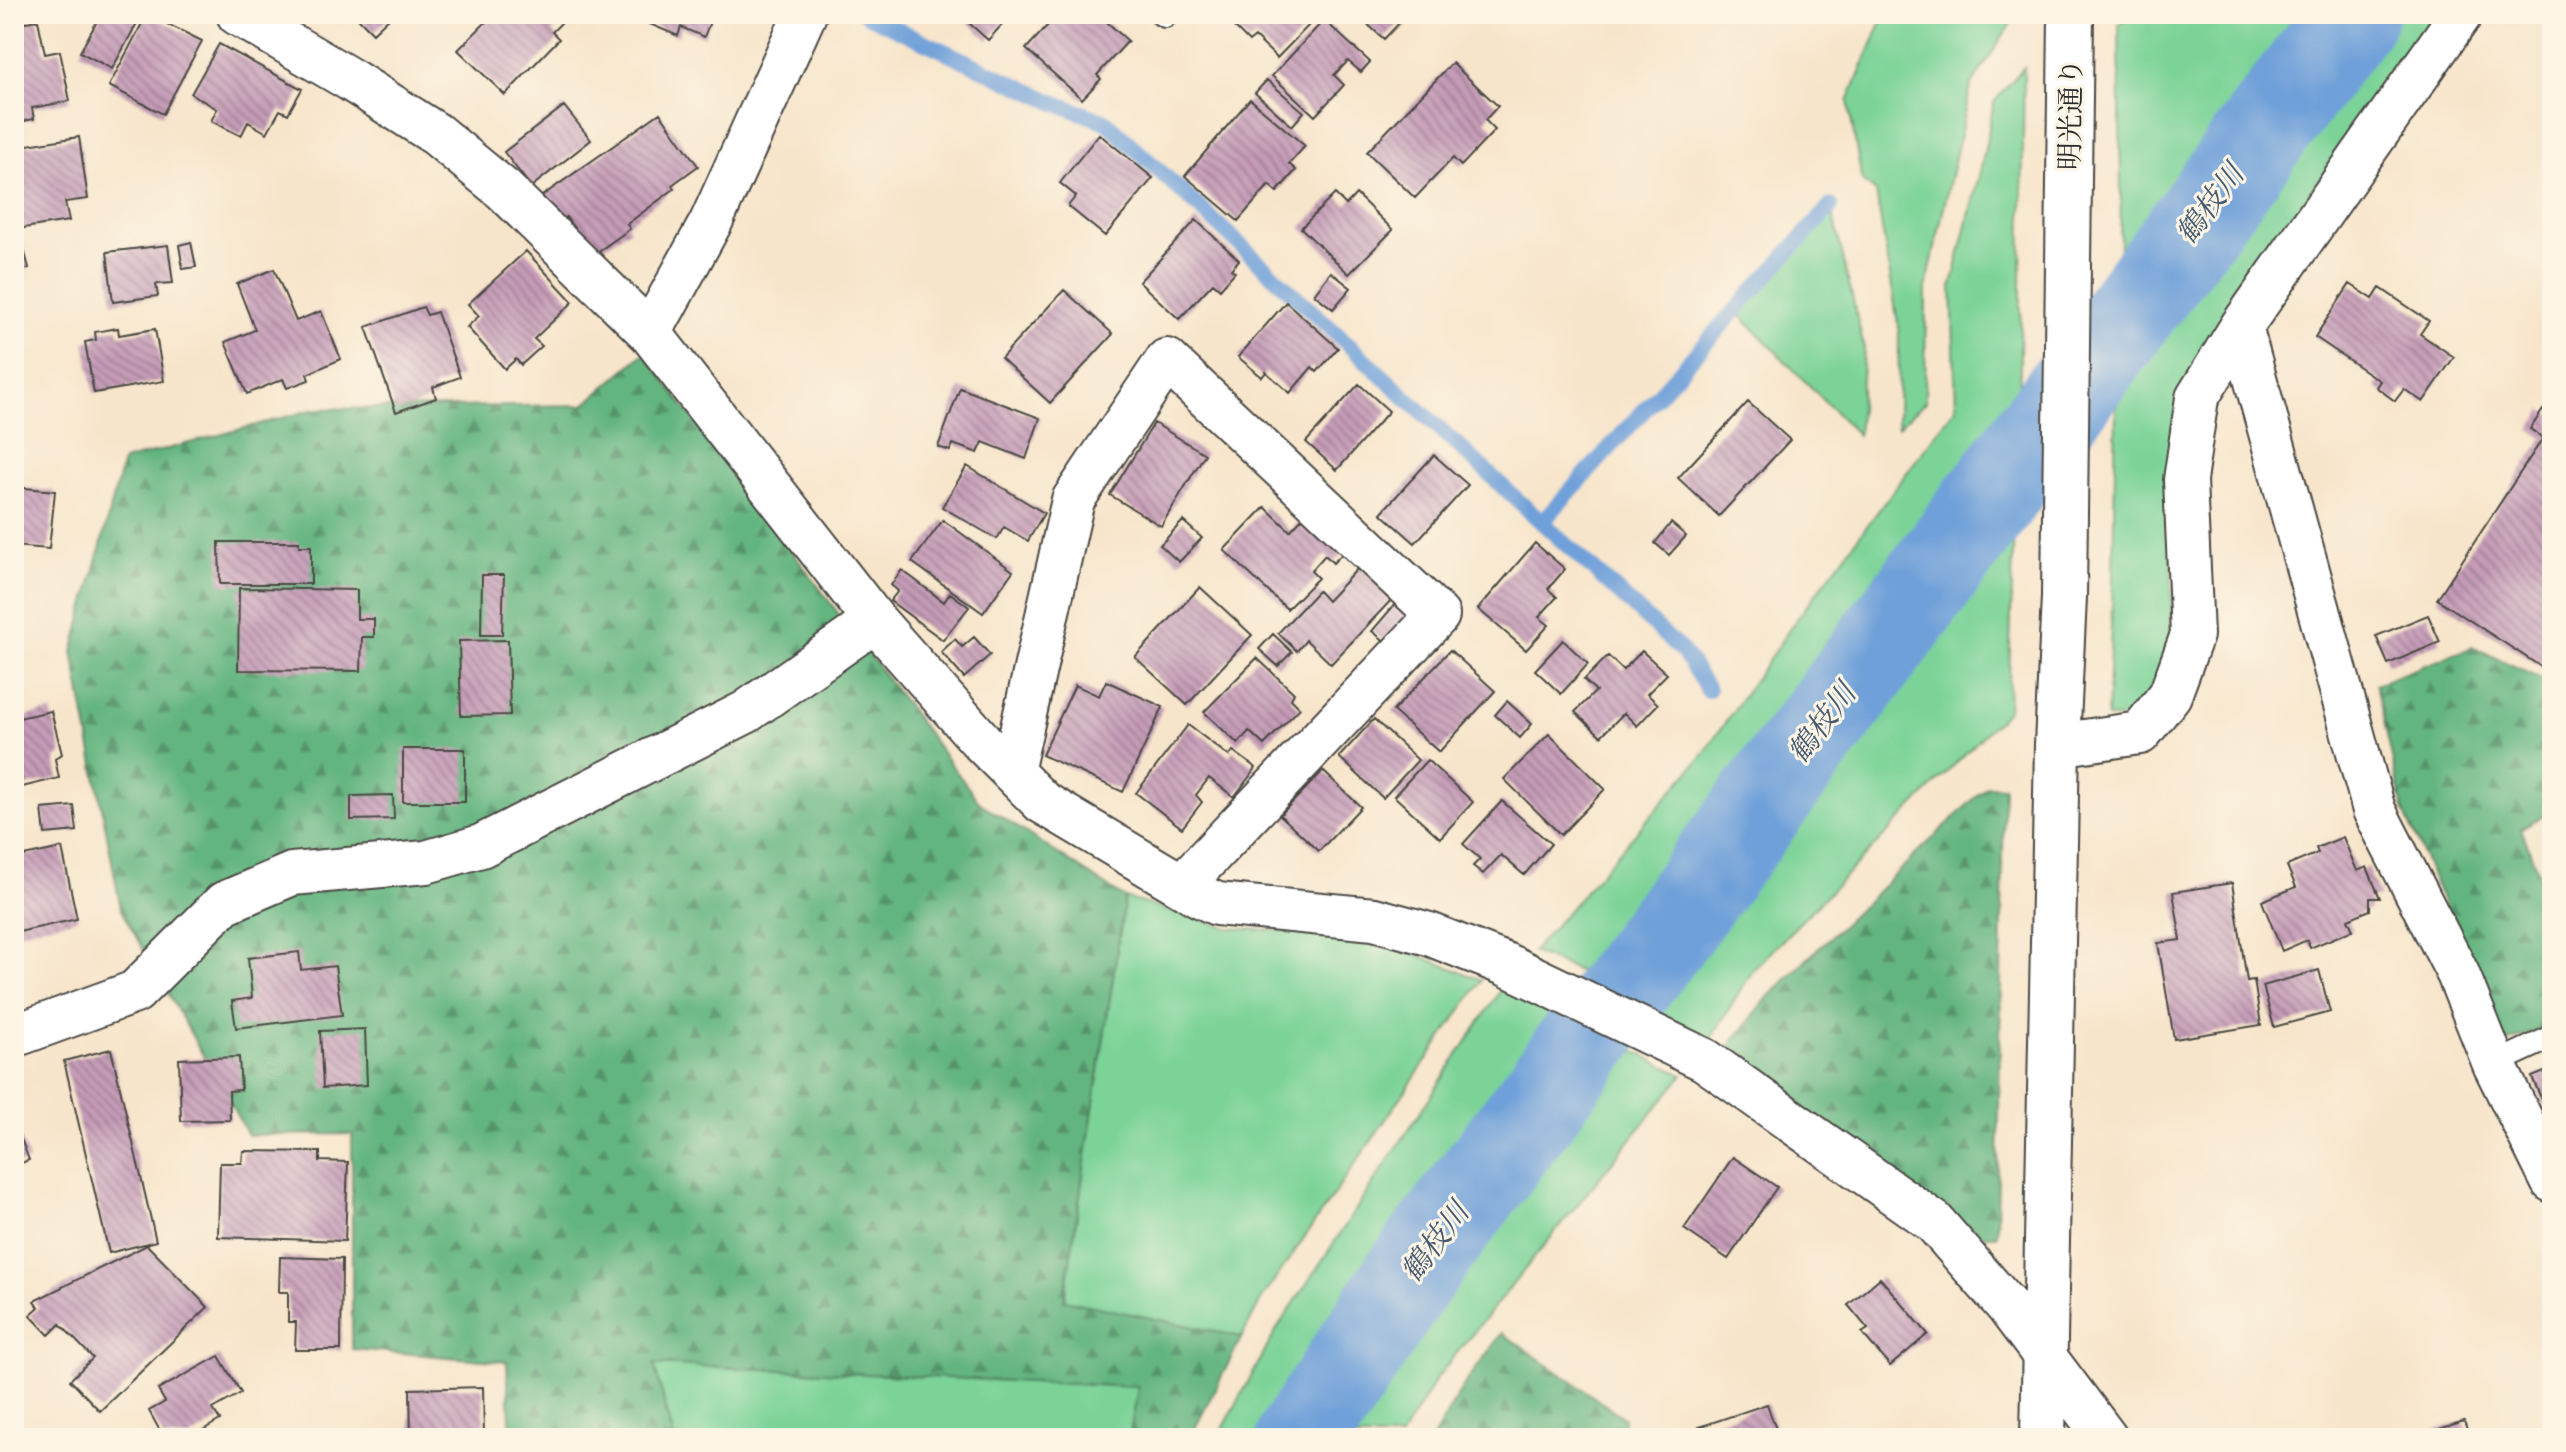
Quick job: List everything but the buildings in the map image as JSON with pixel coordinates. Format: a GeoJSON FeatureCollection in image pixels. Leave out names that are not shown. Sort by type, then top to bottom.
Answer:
{"type":"FeatureCollection","features":[{"type":"Feature","properties":{"kind":"street"},"geometry":{"type":"LineString","coordinates":[[238,14],[436,134],[504,190],[650,333],[875,621],[982,742],[1042,802],[1217,904],[1374,919],[1429,934],[1505,964],[1705,1060],[1934,1222],[2007,1306],[2106,1438]]}},
{"type":"Feature","properties":{"kind":"street"},"geometry":{"type":"LineString","coordinates":[[650,333],[711,222],[805,14]]}},
{"type":"Feature","properties":{"kind":"street"},"geometry":{"type":"LineString","coordinates":[[2057,745],[2140,733],[2170,695],[2192,635],[2185,480],[2197,398],[2241,327],[2461,14]]}},
{"type":"Feature","properties":{"kind":"street","name":"明光通り"},"geometry":{"type":"LineString","coordinates":[[2043,1438],[2057,745],[2064,597],[2068,213],[2076,19]]}},
{"type":"Feature","properties":{"kind":"street"},"geometry":{"type":"LineString","coordinates":[[2241,327],[2374,810],[2458,974],[2494,1064],[2552,1181]]}},
{"type":"Feature","properties":{"kind":"street"},"geometry":{"type":"LineString","coordinates":[[1012,772],[1073,500],[1167,360],[1438,615],[1182,885]]}},
{"type":"Feature","properties":{"kind":"street"},"geometry":{"type":"LineString","coordinates":[[14,1036],[135,992],[224,903],[292,874],[426,862],[481,846],[746,712],[875,621]]}},
{"type":"Feature","properties":{"kind":"lane"},"geometry":{"type":"LineString","coordinates":[[2494,1064],[2552,1037]]}},
{"type":"Feature","properties":{"kind":"green space"},"geometry":{"type":"Polygon","coordinates":[[[1894,14],[2017,14],[1971,86],[1926,288],[1925,402],[1898,427],[1899,329],[1876,192],[1862,181],[1848,101],[1881,23],[1894,14]]]}},
{"type":"Feature","properties":{"kind":"green space"},"geometry":{"type":"Polygon","coordinates":[[[2130,14],[2331,14],[2119,290],[2119,24],[2130,14]]]}},
{"type":"Feature","properties":{"kind":"green space"},"geometry":{"type":"Polygon","coordinates":[[[2369,14],[2457,14],[2173,441],[2171,640],[2163,677],[2134,718],[2107,718],[2117,346],[2369,14]]]}},
{"type":"Feature","properties":{"kind":"green space"},"geometry":{"type":"Polygon","coordinates":[[[2024,67],[2019,427],[1606,982],[1532,952],[1700,759],[1791,627],[1956,407],[1952,285],[1994,102],[2024,67]]]}},
{"type":"Feature","properties":{"kind":"green space"},"geometry":{"type":"Polygon","coordinates":[[[1831,206],[1864,348],[1858,435],[1735,310],[1831,206]]]}},
{"type":"Feature","properties":{"kind":"green space"},"geometry":{"type":"Polygon","coordinates":[[[644,353],[979,802],[1125,898],[1064,1300],[1242,1337],[1190,1438],[1129,1438],[1138,1387],[654,1364],[674,1438],[511,1438],[507,1362],[352,1349],[352,1134],[248,1135],[121,910],[73,652],[123,461],[315,409],[584,405],[644,353]]]}},
{"type":"Feature","properties":{"kind":"green space"},"geometry":{"type":"Polygon","coordinates":[[[2015,491],[2008,710],[1754,969],[1710,1040],[1636,1002],[2015,491]]]}},
{"type":"Feature","properties":{"kind":"green space"},"geometry":{"type":"Polygon","coordinates":[[[2473,647],[2552,684],[2552,811],[2521,828],[2552,910],[2552,1026],[2504,1043],[2403,809],[2376,684],[2473,647]]]}},
{"type":"Feature","properties":{"kind":"green space"},"geometry":{"type":"Polygon","coordinates":[[[1987,786],[2004,787],[1997,1235],[1970,1235],[1726,1050],[1770,995],[1987,786]]]}},
{"type":"Feature","properties":{"kind":"green space"},"geometry":{"type":"Polygon","coordinates":[[[1125,898],[1228,928],[1316,933],[1410,952],[1482,980],[1261,1300],[1242,1337],[1064,1301],[1125,898]]]}},
{"type":"Feature","properties":{"kind":"green space"},"geometry":{"type":"Polygon","coordinates":[[[1502,988],[1576,1025],[1351,1337],[1290,1438],[1218,1438],[1277,1329],[1502,988]]]}},
{"type":"Feature","properties":{"kind":"green space"},"geometry":{"type":"Polygon","coordinates":[[[1608,1038],[1683,1075],[1438,1376],[1400,1438],[1327,1438],[1369,1367],[1608,1038]]]}},
{"type":"Feature","properties":{"kind":"green space"},"geometry":{"type":"Polygon","coordinates":[[[1502,1333],[1624,1418],[1623,1438],[1433,1438],[1464,1385],[1502,1333]]]}},
{"type":"Feature","properties":{"kind":"green space"},"geometry":{"type":"Polygon","coordinates":[[[653,1364],[1139,1387],[1129,1438],[674,1438],[653,1364]]]}},
{"type":"Feature","properties":{"kind":"waterway"},"geometry":{"type":"LineString","coordinates":[[865,14],[1053,102],[1106,122],[1683,652],[1708,690]]}},
{"type":"Feature","properties":{"kind":"waterway","name":"鶴枝川"},"geometry":{"type":"LineString","coordinates":[[1302,1438],[1404,1283],[2352,14]]}},
{"type":"Feature","properties":{"kind":"waterway"},"geometry":{"type":"LineString","coordinates":[[1542,522],[1831,206]]}}]}
